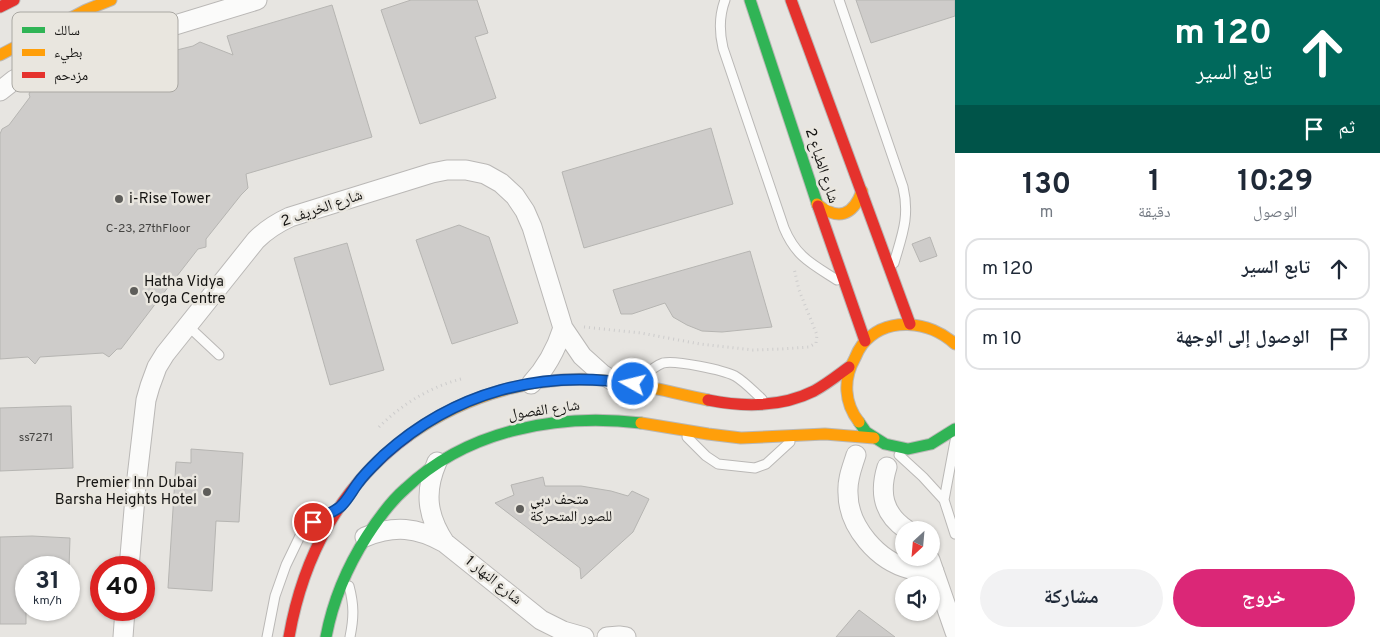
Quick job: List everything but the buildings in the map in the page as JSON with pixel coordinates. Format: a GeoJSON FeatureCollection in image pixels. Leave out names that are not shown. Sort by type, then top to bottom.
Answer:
{"type":"FeatureCollection","features":[{"type":"Feature","properties":{"kind":"street"},"geometry":{"type":"LineString","coordinates":[[0,7],[14,0]]}},
{"type":"Feature","properties":{"kind":"street"},"geometry":{"type":"LineString","coordinates":[[82,12],[111,0]]}},
{"type":"Feature","properties":{"kind":"street"},"geometry":{"type":"LineString","coordinates":[[178,24],[257,0]]}},
{"type":"Feature","properties":{"kind":"street","name":"شارع الطباع 2"},"geometry":{"type":"LineString","coordinates":[[750,0],[817,204],[865,341]]}},
{"type":"Feature","properties":{"kind":"street","name":"شارع الطباع 2"},"geometry":{"type":"LineString","coordinates":[[791,0],[910,324]]}},
{"type":"Feature","properties":{"kind":"street"},"geometry":{"type":"LineString","coordinates":[[0,54],[12,48]]}},
{"type":"Feature","properties":{"kind":"street"},"geometry":{"type":"LineString","coordinates":[[0,91],[12,82]]}},
{"type":"Feature","properties":{"kind":"street","name":"شارع الخريف 2"},"geometry":{"type":"LineString","coordinates":[[130,556],[146,400],[157,367],[187,325],[262,233],[290,217],[432,173],[448,170],[466,170],[485,174],[502,183],[516,196],[532,227],[563,328],[582,356],[613,381]]}},
{"type":"Feature","properties":{"kind":"street"},"geometry":{"type":"LineString","coordinates":[[817,204],[831,214],[840,215],[855,207],[860,200],[862,192]]}},
{"type":"Feature","properties":{"kind":"street"},"geometry":{"type":"LineString","coordinates":[[955,344],[942,333],[932,328],[910,324],[894,325],[878,331],[865,341],[855,353],[846,380],[846,394],[849,407],[855,419],[863,430],[888,446],[903,449],[919,448],[934,444],[955,429]]}},
{"type":"Feature","properties":{"kind":"street"},"geometry":{"type":"LineString","coordinates":[[531,384],[551,358],[563,328]]}},
{"type":"Feature","properties":{"kind":"street"},"geometry":{"type":"LineString","coordinates":[[942,333],[955,329]]}},
{"type":"Feature","properties":{"kind":"street","name":"شارع الفصول"},"geometry":{"type":"LineString","coordinates":[[289,637],[298,595],[309,564],[323,535],[340,507],[360,480],[383,456],[408,435],[436,416],[466,402],[497,391],[558,380],[613,381],[719,402],[767,404],[790,400],[811,392],[849,367]]}},
{"type":"Feature","properties":{"kind":"street","name":"شارع الفصول"},"geometry":{"type":"LineString","coordinates":[[326,637],[335,601],[345,573],[365,537],[385,508],[409,483],[437,462],[456,450],[477,441],[509,430],[577,420],[612,420],[708,435],[741,438],[824,434],[874,438]]}},
{"type":"Feature","properties":{"kind":"street"},"geometry":{"type":"LineString","coordinates":[[856,455],[848,479],[847,495],[850,512],[858,529],[868,542],[880,554],[895,562]]}},
{"type":"Feature","properties":{"kind":"street","name":"شارع النهار 1"},"geometry":{"type":"LineString","coordinates":[[437,462],[429,488],[429,503],[434,524],[445,543]]}},
{"type":"Feature","properties":{"kind":"street"},"geometry":{"type":"LineString","coordinates":[[887,467],[882,491],[885,504],[896,521]]}},
{"type":"Feature","properties":{"kind":"street","name":"شارع النهار 1"},"geometry":{"type":"LineString","coordinates":[[365,537],[385,531],[406,529],[433,536],[445,543],[541,620],[563,631],[584,637]]}},
{"type":"Feature","properties":{"kind":"street"},"geometry":{"type":"LineString","coordinates":[[904,566],[909,568],[920,566]]}},
{"type":"Feature","properties":{"kind":"street"},"geometry":{"type":"LineString","coordinates":[[932,566],[955,632]]}},
{"type":"Feature","properties":{"kind":"street","name":"شارع النهار 1"},"geometry":{"type":"LineString","coordinates":[[541,620],[553,637]]}},
{"type":"Feature","properties":{"kind":"street"},"geometry":{"type":"LineString","coordinates":[[123,637],[125,621]]}},
{"type":"Feature","properties":{"kind":"street"},"geometry":{"type":"LineString","coordinates":[[607,637],[626,637]]}},
{"type":"Feature","properties":{"kind":"lane"},"geometry":{"type":"LineString","coordinates":[[725,0],[720,21],[722,48],[788,238],[800,255],[846,286]]}},
{"type":"Feature","properties":{"kind":"lane"},"geometry":{"type":"LineString","coordinates":[[839,0],[905,198],[906,219],[892,273]]}},
{"type":"Feature","properties":{"kind":"lane"},"geometry":{"type":"LineString","coordinates":[[187,325],[219,355]]}},
{"type":"Feature","properties":{"kind":"lane"},"geometry":{"type":"LineString","coordinates":[[633,384],[663,363],[677,363],[730,374],[744,382],[767,404]]}},
{"type":"Feature","properties":{"kind":"lane"},"geometry":{"type":"LineString","coordinates":[[680,430],[706,456],[718,464],[755,468],[766,464],[798,435]]}},
{"type":"Feature","properties":{"kind":"lane"},"geometry":{"type":"LineString","coordinates":[[944,500],[955,441]]}},
{"type":"Feature","properties":{"kind":"lane"},"geometry":{"type":"LineString","coordinates":[[888,446],[918,471],[944,500],[955,534]]}},
{"type":"Feature","properties":{"kind":"lane"},"geometry":{"type":"LineString","coordinates":[[267,637],[275,596],[286,566],[303,530],[313,522],[340,507]]}},
{"type":"Feature","properties":{"kind":"lane"},"geometry":{"type":"LineString","coordinates":[[345,573],[353,604],[353,621],[350,637]]}},
{"type":"Feature","properties":{"kind":"traffic: fast"},"geometry":{"type":"LineString","coordinates":[[750,0],[818,206]]}},
{"type":"Feature","properties":{"kind":"traffic: fast"},"geometry":{"type":"LineString","coordinates":[[326,637],[337,597],[347,572],[371,530],[394,499],[429,469],[456,452],[515,430],[577,421],[641,423]]}},
{"type":"Feature","properties":{"kind":"traffic: fast"},"geometry":{"type":"LineString","coordinates":[[859,422],[866,432],[885,444],[908,449],[931,444],[955,429]]}},
{"type":"Feature","properties":{"kind":"traffic: slow"},"geometry":{"type":"LineString","coordinates":[[82,12],[111,0]]}},
{"type":"Feature","properties":{"kind":"traffic: slow"},"geometry":{"type":"LineString","coordinates":[[0,55],[12,49]]}},
{"type":"Feature","properties":{"kind":"traffic: slow"},"geometry":{"type":"LineString","coordinates":[[817,204],[832,213],[844,213],[854,206],[862,191]]}},
{"type":"Feature","properties":{"kind":"traffic: slow"},"geometry":{"type":"LineString","coordinates":[[859,422],[850,407],[848,399],[848,374],[858,351],[872,335],[895,325],[921,326],[945,336],[955,344]]}},
{"type":"Feature","properties":{"kind":"traffic: slow"},"geometry":{"type":"LineString","coordinates":[[408,436],[455,408],[480,398],[506,389],[560,380],[614,381],[708,400]]}},
{"type":"Feature","properties":{"kind":"traffic: slow"},"geometry":{"type":"LineString","coordinates":[[641,423],[741,438],[825,434],[874,438]]}},
{"type":"Feature","properties":{"kind":"traffic: jam"},"geometry":{"type":"LineString","coordinates":[[0,7],[14,0]]}},
{"type":"Feature","properties":{"kind":"traffic: jam"},"geometry":{"type":"LineString","coordinates":[[791,0],[910,324]]}},
{"type":"Feature","properties":{"kind":"traffic: jam"},"geometry":{"type":"LineString","coordinates":[[818,206],[865,341]]}},
{"type":"Feature","properties":{"kind":"traffic: jam"},"geometry":{"type":"LineString","coordinates":[[708,400],[735,404],[776,403],[789,400],[814,391],[849,367]]}},
{"type":"Feature","properties":{"kind":"traffic: jam"},"geometry":{"type":"LineString","coordinates":[[289,637],[295,607],[304,578],[329,524],[363,477],[384,455],[408,436]]}},
{"type":"Feature","properties":{"kind":"place","name":"i-Rise Tower"},"geometry":{"type":"Point","coordinates":[119,199]}},
{"type":"Feature","properties":{"kind":"place","name":"Hatha Vidya Yoga Centre"},"geometry":{"type":"Point","coordinates":[134,291]}},
{"type":"Feature","properties":{"kind":"place","name":"Premier Inn Dubai Barsha Heights Hotel"},"geometry":{"type":"Point","coordinates":[207,492]}},
{"type":"Feature","properties":{"kind":"place","name":"متحف دبي للصور المتحركة"},"geometry":{"type":"Point","coordinates":[520,509]}},
{"type":"Feature","properties":{"kind":"route"},"geometry":{"type":"LineString","coordinates":[[313,522],[340,507],[360,480],[383,456],[408,435],[436,416],[466,402],[497,391],[558,380],[613,381],[633,384]]}}]}
